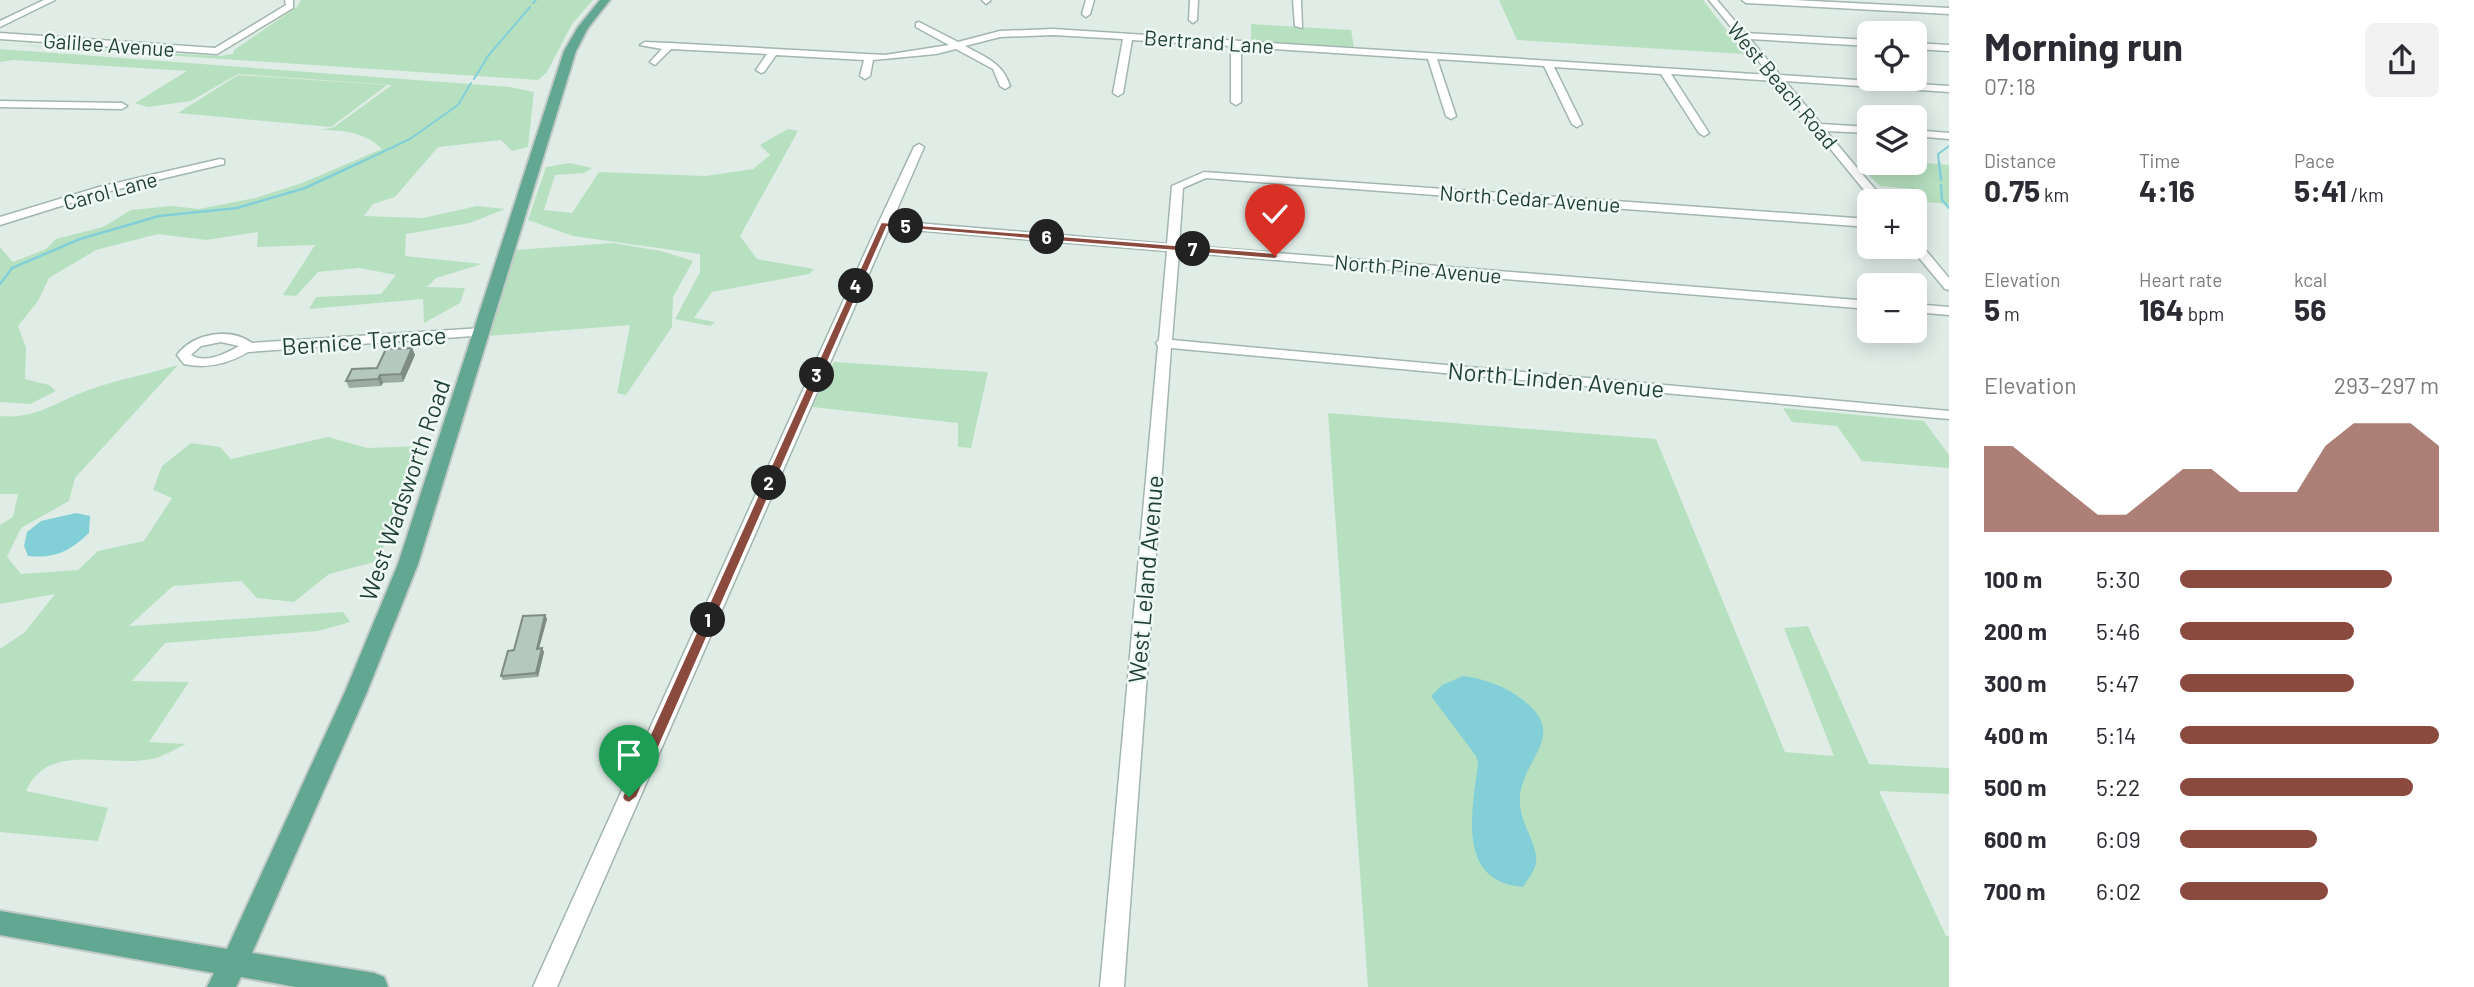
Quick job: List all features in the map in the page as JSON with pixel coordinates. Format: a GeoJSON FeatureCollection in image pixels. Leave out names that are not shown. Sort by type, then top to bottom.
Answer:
{"type":"FeatureCollection","features":[{"type":"Feature","properties":{"kind":"main road","name":"West Wadsworth Road"},"geometry":{"type":"LineString","coordinates":[[228,975],[356,692],[408,564],[570,51],[583,27],[605,0]]}},
{"type":"Feature","properties":{"kind":"main road"},"geometry":{"type":"LineString","coordinates":[[0,923],[228,975],[374,987]]}},
{"type":"Feature","properties":{"kind":"street"},"geometry":{"type":"LineString","coordinates":[[0,24],[51,0]]}},
{"type":"Feature","properties":{"kind":"street"},"geometry":{"type":"LineString","coordinates":[[277,0],[296,0]]}},
{"type":"Feature","properties":{"kind":"street"},"geometry":{"type":"LineString","coordinates":[[1086,13],[1090,0]]}},
{"type":"Feature","properties":{"kind":"street"},"geometry":{"type":"LineString","coordinates":[[1193,20],[1194,0]]}},
{"type":"Feature","properties":{"kind":"street"},"geometry":{"type":"LineString","coordinates":[[1297,0],[1299,26]]}},
{"type":"Feature","properties":{"kind":"street","name":"West Beach Road"},"geometry":{"type":"LineString","coordinates":[[1713,0],[1870,189]]}},
{"type":"Feature","properties":{"kind":"street"},"geometry":{"type":"LineString","coordinates":[[1746,0],[1949,11]]}},
{"type":"Feature","properties":{"kind":"street","name":"Galilee Avenue"},"geometry":{"type":"LineString","coordinates":[[0,36],[217,51],[290,6],[289,1]]}},
{"type":"Feature","properties":{"kind":"street"},"geometry":{"type":"LineString","coordinates":[[919,25],[996,67],[1002,73],[1004,86]]}},
{"type":"Feature","properties":{"kind":"street","name":"Bertrand Lane"},"geometry":{"type":"LineString","coordinates":[[645,45],[869,58],[900,57],[1000,34],[1030,32],[1776,76],[1949,89]]}},
{"type":"Feature","properties":{"kind":"street"},"geometry":{"type":"LineString","coordinates":[[1118,93],[1128,36]]}},
{"type":"Feature","properties":{"kind":"street"},"geometry":{"type":"LineString","coordinates":[[1742,36],[1857,42]]}},
{"type":"Feature","properties":{"kind":"street"},"geometry":{"type":"LineString","coordinates":[[1236,43],[1236,102]]}},
{"type":"Feature","properties":{"kind":"street"},"geometry":{"type":"LineString","coordinates":[[655,62],[669,46]]}},
{"type":"Feature","properties":{"kind":"street"},"geometry":{"type":"LineString","coordinates":[[1927,47],[1949,48]]}},
{"type":"Feature","properties":{"kind":"street"},"geometry":{"type":"LineString","coordinates":[[761,70],[773,53]]}},
{"type":"Feature","properties":{"kind":"street"},"geometry":{"type":"LineString","coordinates":[[1431,55],[1451,116]]}},
{"type":"Feature","properties":{"kind":"street"},"geometry":{"type":"LineString","coordinates":[[865,76],[869,58]]}},
{"type":"Feature","properties":{"kind":"street"},"geometry":{"type":"LineString","coordinates":[[1547,62],[1577,124]]}},
{"type":"Feature","properties":{"kind":"street"},"geometry":{"type":"LineString","coordinates":[[1663,69],[1704,133]]}},
{"type":"Feature","properties":{"kind":"street"},"geometry":{"type":"LineString","coordinates":[[0,104],[122,106]]}},
{"type":"Feature","properties":{"kind":"street"},"geometry":{"type":"LineString","coordinates":[[1818,127],[1857,129]]}},
{"type":"Feature","properties":{"kind":"street"},"geometry":{"type":"LineString","coordinates":[[1927,135],[1949,136]]}},
{"type":"Feature","properties":{"kind":"street"},"geometry":{"type":"LineString","coordinates":[[545,987],[919,147]]}},
{"type":"Feature","properties":{"kind":"street","name":"Carol Lane"},"geometry":{"type":"LineString","coordinates":[[0,221],[103,189],[220,162]]}},
{"type":"Feature","properties":{"kind":"street","name":"North Cedar Avenue"},"geometry":{"type":"LineString","coordinates":[[1191,179],[1205,175],[1224,175],[1857,222]]}},
{"type":"Feature","properties":{"kind":"street","name":"West Leland Avenue"},"geometry":{"type":"LineString","coordinates":[[1112,987],[1176,190],[1191,179]]}},
{"type":"Feature","properties":{"kind":"street","name":"North Pine Avenue"},"geometry":{"type":"LineString","coordinates":[[884,224],[1857,304]]}},
{"type":"Feature","properties":{"kind":"street"},"geometry":{"type":"LineString","coordinates":[[1926,259],[1949,286]]}},
{"type":"Feature","properties":{"kind":"street"},"geometry":{"type":"LineString","coordinates":[[1927,309],[1949,311]]}},
{"type":"Feature","properties":{"kind":"street","name":"Bernice Terrace"},"geometry":{"type":"LineString","coordinates":[[245,348],[482,332]]}},
{"type":"Feature","properties":{"kind":"street","name":"North Linden Avenue"},"geometry":{"type":"LineString","coordinates":[[1163,343],[1949,415]]}},
{"type":"Feature","properties":{"kind":"green space"},"geometry":{"type":"Polygon","coordinates":[[[301,0],[593,0],[572,24],[547,72],[538,80],[0,44],[220,56],[233,54],[234,50],[297,7],[301,0]]]}},
{"type":"Feature","properties":{"kind":"green space"},"geometry":{"type":"Polygon","coordinates":[[[1499,0],[1703,0],[1745,54],[1517,40],[1499,0]]]}},
{"type":"Feature","properties":{"kind":"green space"},"geometry":{"type":"Polygon","coordinates":[[[1251,24],[1351,30],[1354,47],[1251,41],[1251,24]]]}},
{"type":"Feature","properties":{"kind":"green space"},"geometry":{"type":"Polygon","coordinates":[[[0,49],[510,87],[534,92],[528,147],[512,151],[501,140],[438,147],[395,197],[373,204],[364,216],[423,218],[477,206],[505,209],[470,223],[406,234],[405,256],[482,264],[436,278],[427,287],[465,288],[460,303],[424,323],[423,299],[309,309],[316,297],[381,294],[396,275],[359,268],[318,272],[296,296],[283,295],[315,245],[257,247],[258,232],[206,240],[158,234],[96,250],[49,278],[38,301],[18,326],[26,348],[25,379],[49,385],[56,391],[30,404],[0,402],[0,247],[13,262],[46,249],[56,239],[103,227],[131,210],[171,206],[199,209],[255,198],[302,183],[382,149],[369,139],[354,134],[322,130],[334,127],[392,85],[238,74],[191,101],[148,107],[135,103],[187,71],[13,60],[0,62],[0,49]]]}},
{"type":"Feature","properties":{"kind":"green space"},"geometry":{"type":"Polygon","coordinates":[[[238,75],[387,85],[331,127],[178,113],[238,75]]]}},
{"type":"Feature","properties":{"kind":"green space"},"geometry":{"type":"Polygon","coordinates":[[[788,129],[798,131],[740,236],[757,259],[814,269],[809,274],[712,292],[694,318],[715,322],[710,326],[675,319],[700,272],[700,254],[573,236],[528,220],[546,167],[569,163],[592,168],[584,173],[555,175],[544,210],[572,213],[599,172],[706,176],[753,169],[770,155],[760,145],[788,129]]]}},
{"type":"Feature","properties":{"kind":"green space"},"geometry":{"type":"Polygon","coordinates":[[[1927,163],[1949,165],[1949,204],[1927,202],[1927,189],[1880,186],[1868,175],[1927,175],[1927,163]]]}},
{"type":"Feature","properties":{"kind":"green space"},"geometry":{"type":"Polygon","coordinates":[[[613,243],[661,251],[693,261],[673,297],[672,327],[626,395],[617,393],[630,325],[487,336],[514,250],[613,243]]]}},
{"type":"Feature","properties":{"kind":"green space"},"geometry":{"type":"Polygon","coordinates":[[[834,362],[988,372],[971,448],[958,447],[958,423],[812,407],[834,362]]]}},
{"type":"Feature","properties":{"kind":"green space"},"geometry":{"type":"Polygon","coordinates":[[[178,365],[75,478],[69,501],[21,528],[7,557],[21,574],[78,570],[98,551],[144,541],[172,498],[153,490],[162,466],[191,443],[220,447],[231,459],[328,437],[367,448],[422,446],[378,561],[329,574],[294,602],[257,598],[241,581],[173,586],[129,626],[343,612],[350,622],[318,631],[165,643],[132,681],[189,682],[149,742],[186,744],[151,759],[64,761],[49,766],[36,776],[26,791],[108,808],[98,841],[0,832],[0,649],[25,632],[55,594],[0,604],[0,525],[13,517],[18,494],[0,494],[0,416],[31,414],[102,385],[178,365]]]}},
{"type":"Feature","properties":{"kind":"green space"},"geometry":{"type":"Polygon","coordinates":[[[1783,408],[1924,421],[1949,455],[1949,468],[1862,461],[1837,426],[1792,422],[1783,408]]]}},
{"type":"Feature","properties":{"kind":"green space"},"geometry":{"type":"Polygon","coordinates":[[[1328,413],[1656,439],[1785,752],[1834,756],[1784,628],[1808,626],[1869,764],[1949,768],[1949,794],[1879,791],[1946,936],[1949,936],[1949,987],[1368,987],[1328,413]]]}},
{"type":"Feature","properties":{"kind":"water"},"geometry":{"type":"Polygon","coordinates":[[[76,513],[90,516],[89,533],[68,549],[54,555],[28,556],[24,546],[27,532],[41,521],[76,513]]]}},
{"type":"Feature","properties":{"kind":"water"},"geometry":{"type":"Polygon","coordinates":[[[1463,676],[1487,681],[1509,691],[1536,713],[1542,724],[1540,746],[1523,781],[1520,795],[1522,814],[1536,856],[1534,869],[1523,887],[1502,882],[1487,872],[1478,858],[1473,841],[1472,822],[1478,764],[1476,756],[1431,696],[1442,685],[1463,676]]]}},
{"type":"Feature","properties":{"kind":"building"},"geometry":{"type":"Polygon","coordinates":[[[412,348],[401,374],[346,381],[352,369],[377,368],[386,349],[412,348]]]}},
{"type":"Feature","properties":{"kind":"building"},"geometry":{"type":"Polygon","coordinates":[[[545,615],[537,649],[542,648],[536,673],[501,676],[508,651],[514,650],[523,616],[545,615]]]}},
{"type":"Feature","properties":{"kind":"waterway"},"geometry":{"type":"LineString","coordinates":[[533,3],[536,0]]}},
{"type":"Feature","properties":{"kind":"waterway"},"geometry":{"type":"LineString","coordinates":[[474,79],[488,56],[530,7]]}},
{"type":"Feature","properties":{"kind":"waterway"},"geometry":{"type":"LineString","coordinates":[[357,164],[410,139],[458,105],[471,83]]}},
{"type":"Feature","properties":{"kind":"waterway"},"geometry":{"type":"LineString","coordinates":[[1939,164],[1938,154],[1949,146]]}},
{"type":"Feature","properties":{"kind":"waterway"},"geometry":{"type":"LineString","coordinates":[[0,284],[12,268],[80,239],[159,216],[237,208],[305,188],[361,162]]}},
{"type":"Feature","properties":{"kind":"waterway"},"geometry":{"type":"LineString","coordinates":[[1939,162],[1941,180]]}},
{"type":"Feature","properties":{"kind":"waterway"},"geometry":{"type":"LineString","coordinates":[[1941,185],[1942,200],[1949,208]]}},
{"type":"Feature","properties":{"kind":"route"},"geometry":{"type":"LineString","coordinates":[[629,797],[884,224],[1275,256]]}}]}
